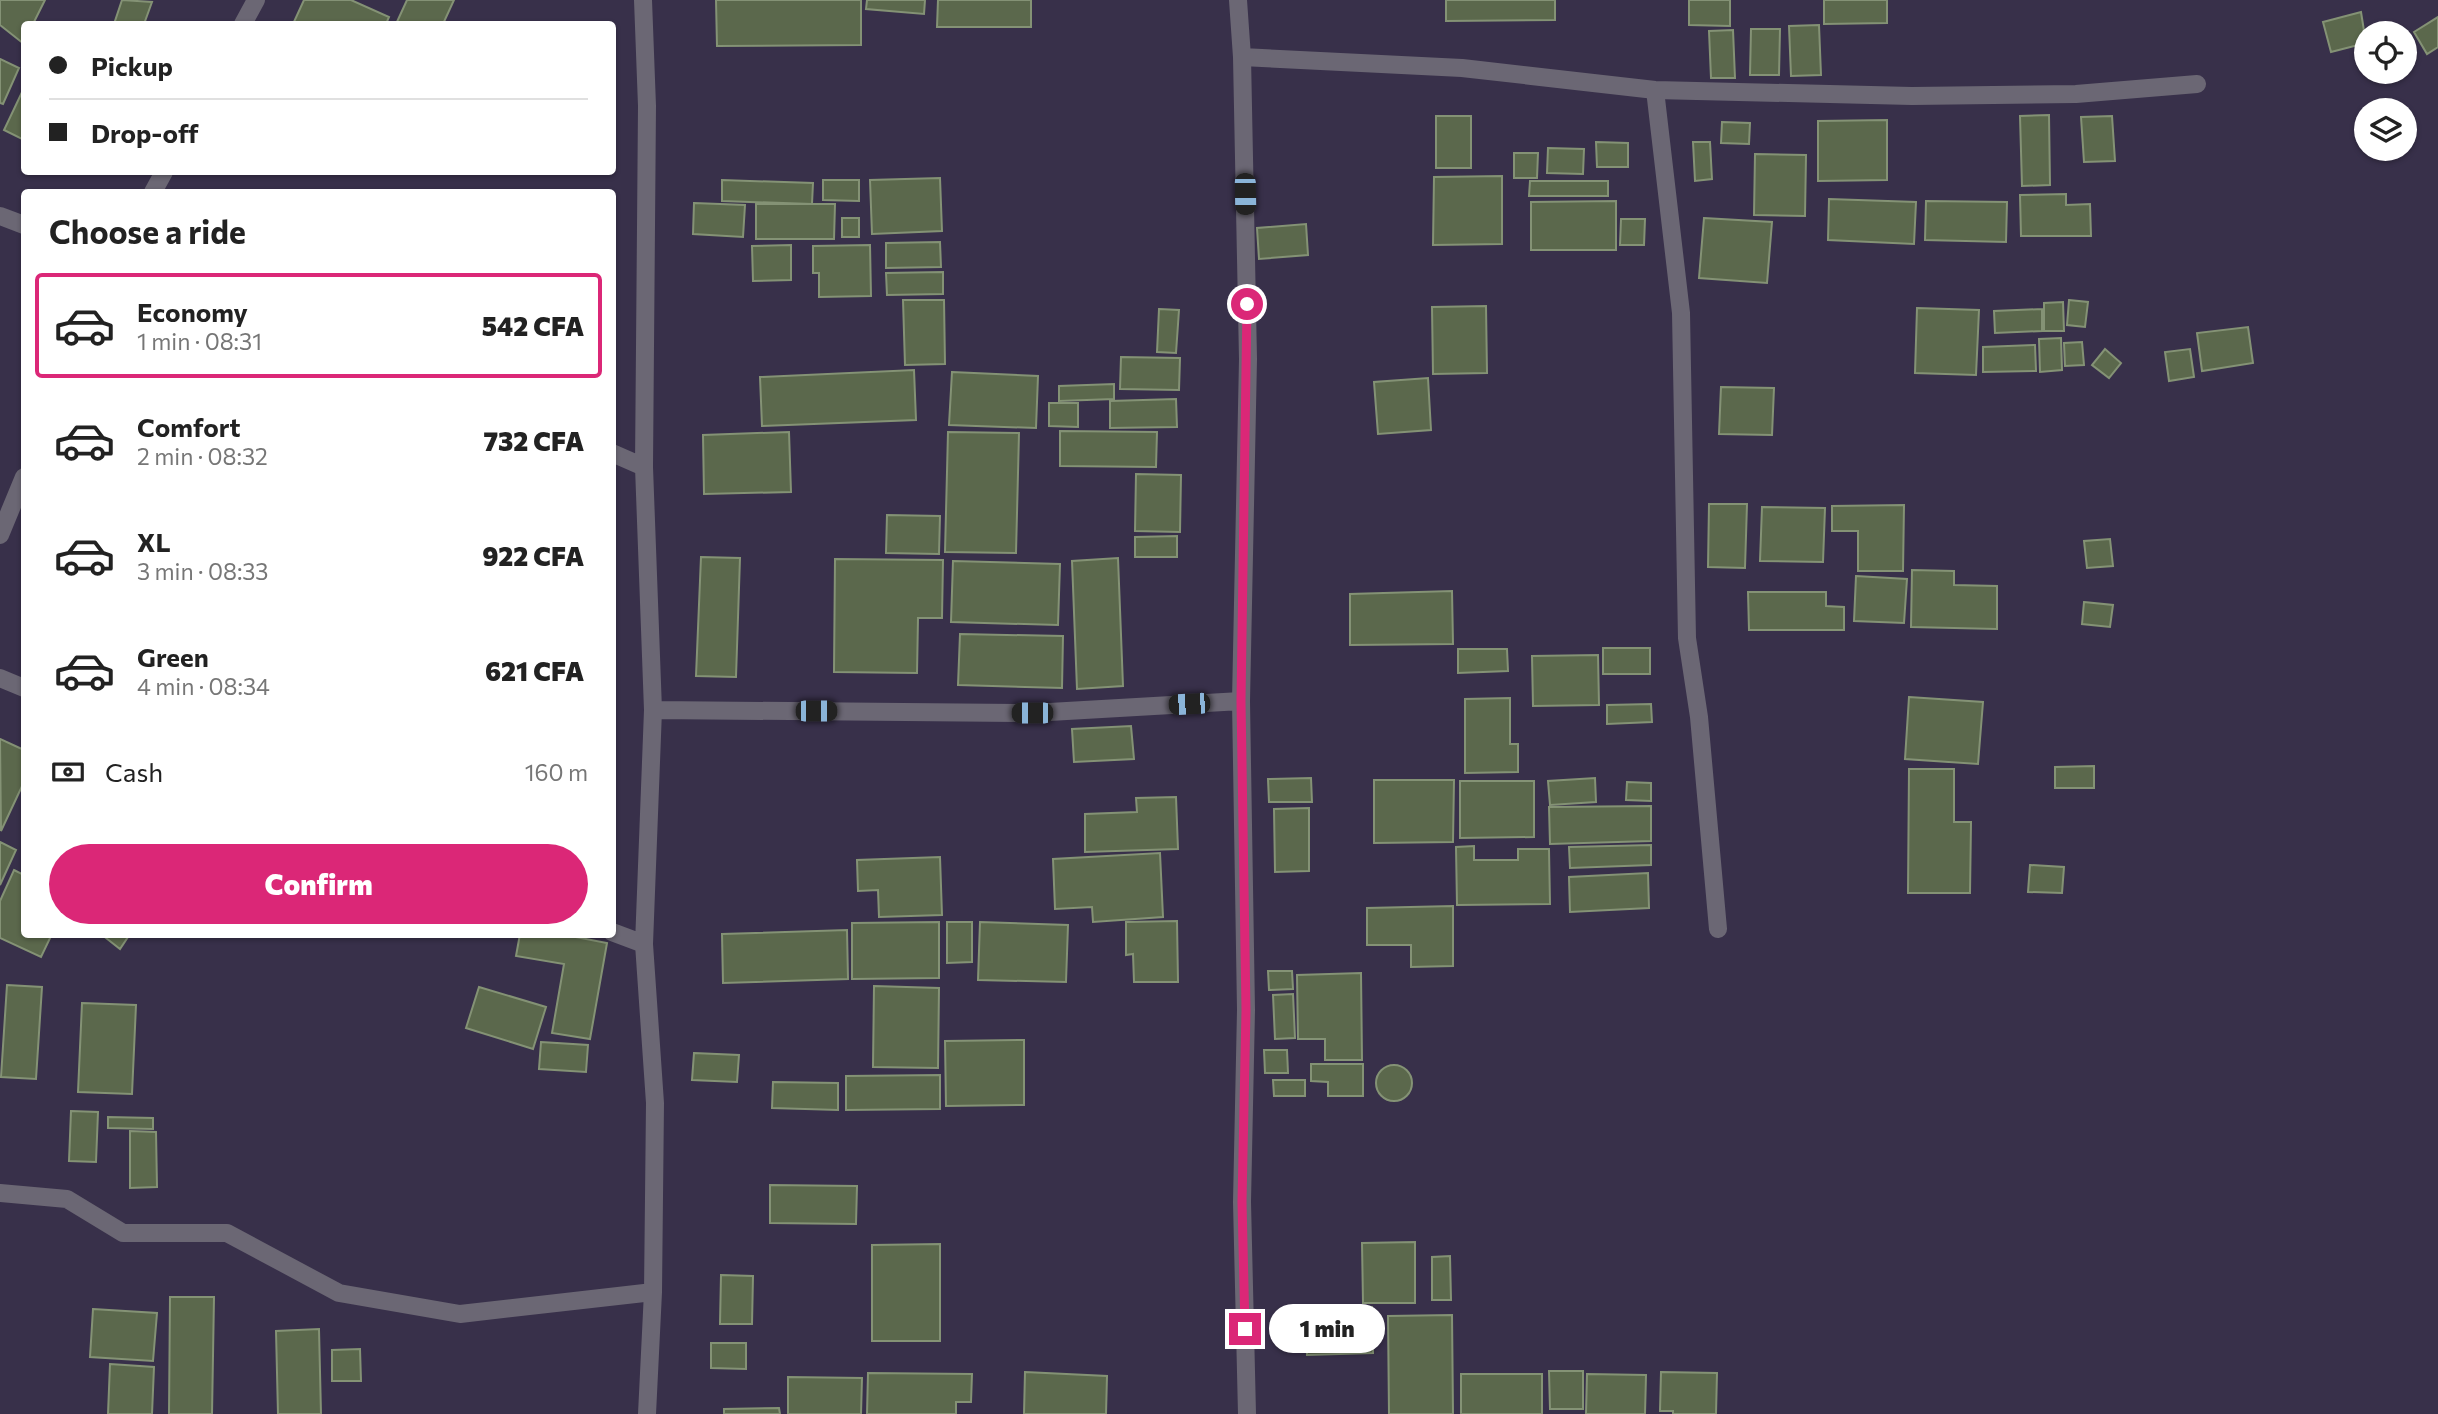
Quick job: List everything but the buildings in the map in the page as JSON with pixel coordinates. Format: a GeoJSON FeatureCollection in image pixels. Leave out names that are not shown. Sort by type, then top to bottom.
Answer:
{"type":"FeatureCollection","features":[{"type":"Feature","properties":{"kind":"street"},"geometry":{"type":"LineString","coordinates":[[245,21],[256,0]]}},
{"type":"Feature","properties":{"kind":"street"},"geometry":{"type":"LineString","coordinates":[[643,0],[647,106],[644,467],[653,710],[644,944],[655,1103],[653,1292],[648,1414]]}},
{"type":"Feature","properties":{"kind":"street"},"geometry":{"type":"LineString","coordinates":[[1238,0],[1242,57],[1248,359],[1241,701],[1246,1010],[1242,1202],[1247,1414]]}},
{"type":"Feature","properties":{"kind":"street"},"geometry":{"type":"LineString","coordinates":[[1242,57],[1462,68],[1655,90],[1912,96],[2076,94],[2197,83]]}},
{"type":"Feature","properties":{"kind":"street"},"geometry":{"type":"LineString","coordinates":[[1655,90],[1681,313],[1687,638],[1699,717],[1718,929]]}},
{"type":"Feature","properties":{"kind":"street"},"geometry":{"type":"LineString","coordinates":[[0,216],[21,224]]}},
{"type":"Feature","properties":{"kind":"street"},"geometry":{"type":"LineString","coordinates":[[616,455],[644,467]]}},
{"type":"Feature","properties":{"kind":"street"},"geometry":{"type":"LineString","coordinates":[[0,535],[21,484]]}},
{"type":"Feature","properties":{"kind":"street"},"geometry":{"type":"LineString","coordinates":[[0,678],[21,687]]}},
{"type":"Feature","properties":{"kind":"street"},"geometry":{"type":"LineString","coordinates":[[653,710],[1032,713],[1241,701]]}},
{"type":"Feature","properties":{"kind":"street"},"geometry":{"type":"LineString","coordinates":[[616,934],[644,944]]}},
{"type":"Feature","properties":{"kind":"street"},"geometry":{"type":"LineString","coordinates":[[0,1192],[66,1199],[123,1233],[227,1233],[339,1293],[460,1314],[653,1292]]}},
{"type":"Feature","properties":{"kind":"route"},"geometry":{"type":"LineString","coordinates":[[1245,1329],[1242,1202],[1246,1010],[1241,701],[1247,304]]}}]}
